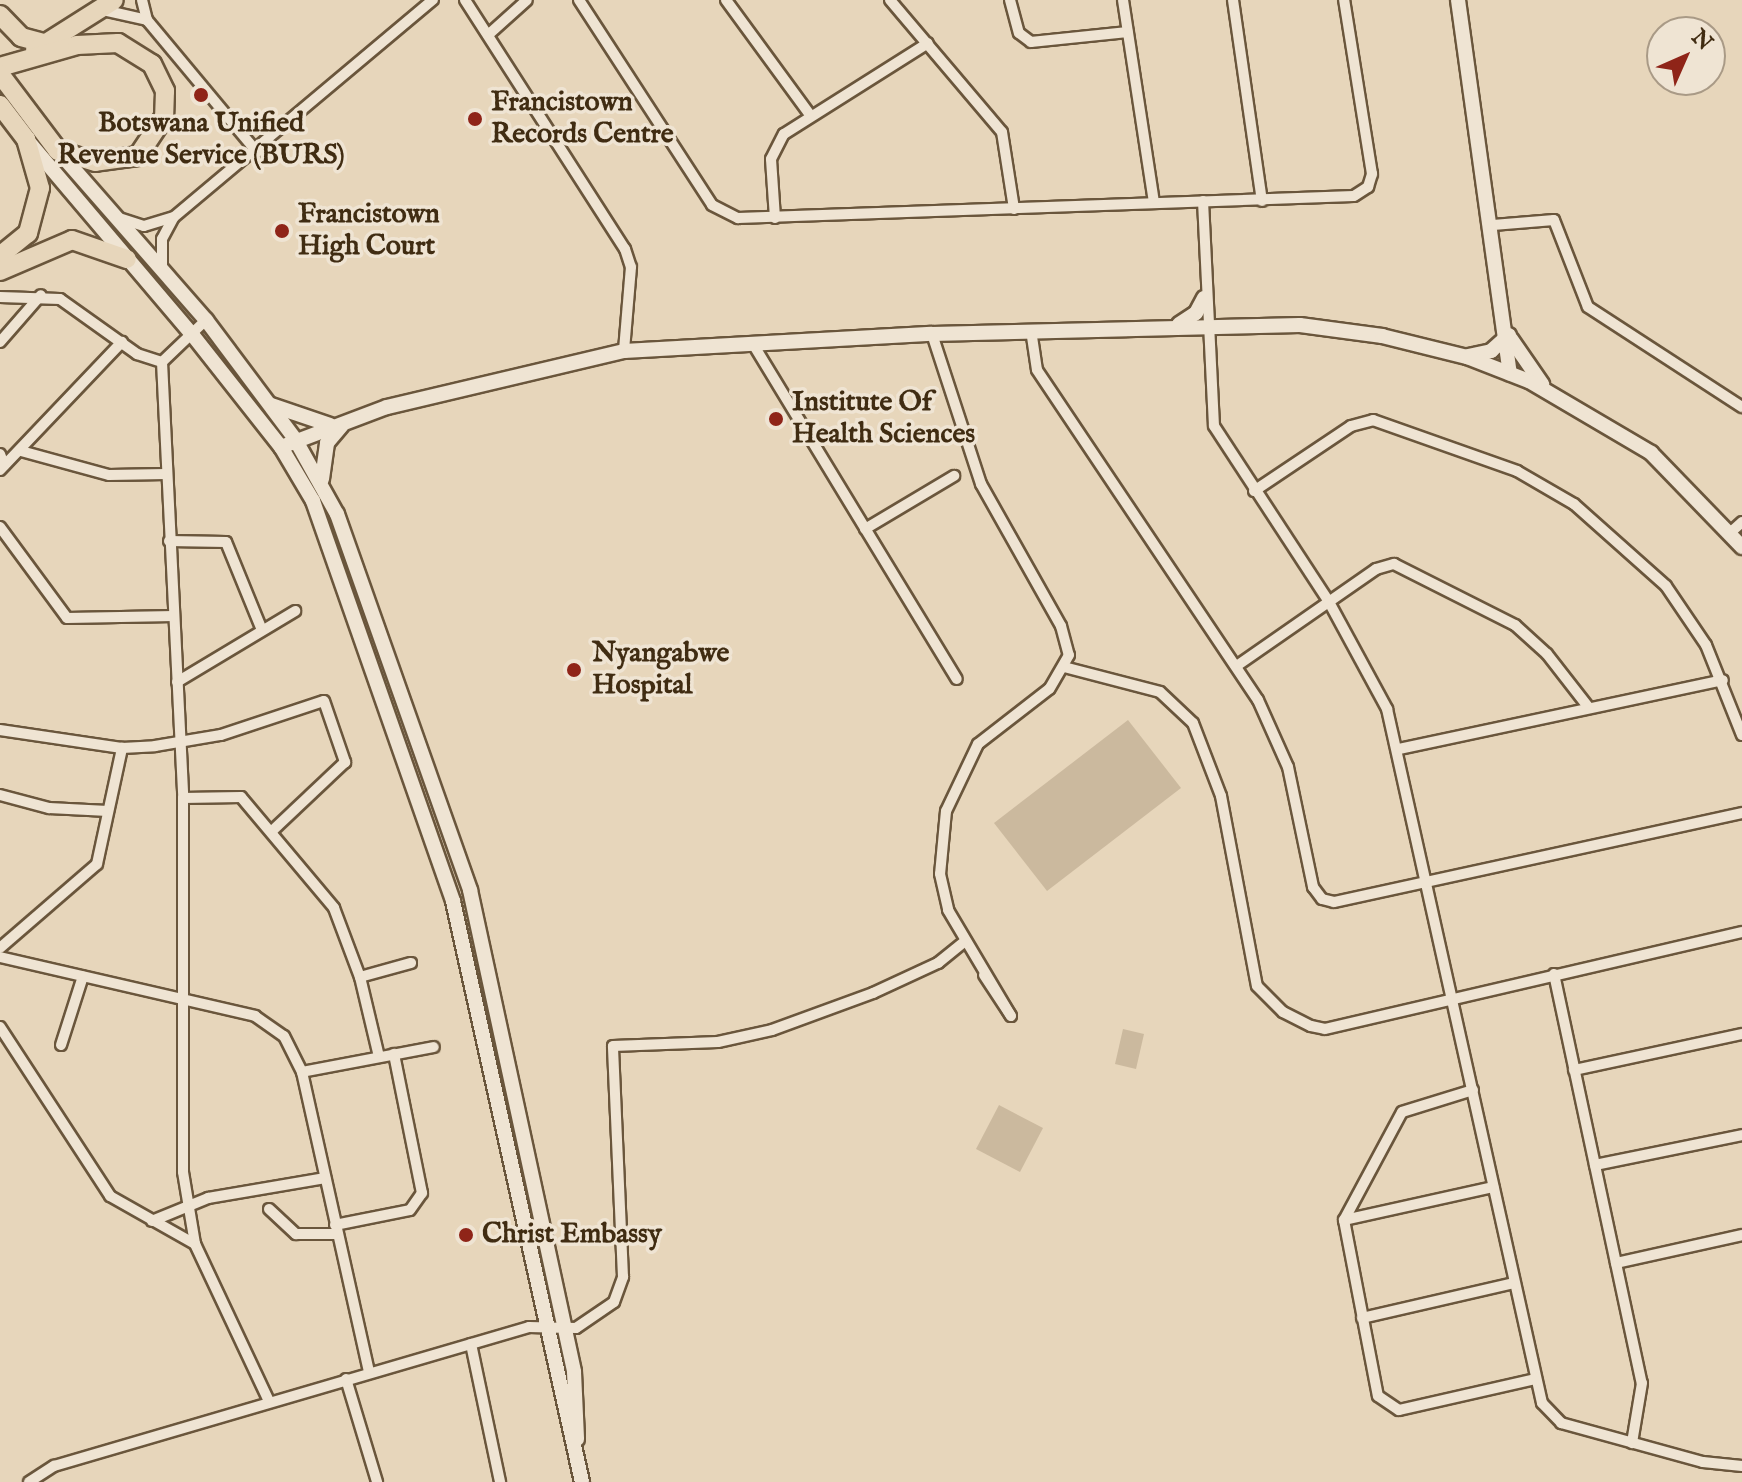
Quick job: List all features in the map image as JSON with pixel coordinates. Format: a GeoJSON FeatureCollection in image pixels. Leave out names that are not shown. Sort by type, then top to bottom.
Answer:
{"type":"FeatureCollection","features":[{"type":"Feature","properties":{"kind":"highway"},"geometry":{"type":"LineString","coordinates":[[0,67],[47,44],[108,5]]}},
{"type":"Feature","properties":{"kind":"highway"},"geometry":{"type":"LineString","coordinates":[[0,15],[21,37],[47,44]]}},
{"type":"Feature","properties":{"kind":"highway"},"geometry":{"type":"LineString","coordinates":[[0,67],[99,42],[131,47],[152,64],[166,104],[150,146],[111,164],[58,151],[0,74]]}},
{"type":"Feature","properties":{"kind":"highway"},"geometry":{"type":"LineString","coordinates":[[0,105],[26,139],[39,205],[28,233],[0,256]]}},
{"type":"Feature","properties":{"kind":"highway"},"geometry":{"type":"LineString","coordinates":[[0,271],[72,240],[127,259]]}},
{"type":"Feature","properties":{"kind":"main road"},"geometry":{"type":"LineString","coordinates":[[1458,0],[1509,335],[1510,373]]}},
{"type":"Feature","properties":{"kind":"main road"},"geometry":{"type":"LineString","coordinates":[[26,139],[191,333],[281,447],[328,539],[453,901],[557,1329],[576,1387],[577,1455],[582,1482]]}},
{"type":"Feature","properties":{"kind":"main road"},"geometry":{"type":"LineString","coordinates":[[58,151],[206,320],[322,479],[470,890],[557,1329]]}},
{"type":"Feature","properties":{"kind":"main road"},"geometry":{"type":"LineString","coordinates":[[1178,325],[1196,313],[1204,298]]}},
{"type":"Feature","properties":{"kind":"main road"},"geometry":{"type":"LineString","coordinates":[[281,447],[348,419],[624,351],[932,334],[1204,324],[1342,329],[1467,357],[1549,391],[1651,453],[1737,527],[1742,547]]}},
{"type":"Feature","properties":{"kind":"main road"},"geometry":{"type":"LineString","coordinates":[[1467,357],[1491,351],[1509,335]]}},
{"type":"Feature","properties":{"kind":"main road"},"geometry":{"type":"LineString","coordinates":[[1509,335],[1549,391]]}},
{"type":"Feature","properties":{"kind":"main road"},"geometry":{"type":"LineString","coordinates":[[267,403],[331,425]]}},
{"type":"Feature","properties":{"kind":"main road"},"geometry":{"type":"LineString","coordinates":[[322,479],[327,443],[348,419]]}},
{"type":"Feature","properties":{"kind":"street"},"geometry":{"type":"LineString","coordinates":[[142,0],[147,20],[257,152]]}},
{"type":"Feature","properties":{"kind":"street"},"geometry":{"type":"LineString","coordinates":[[117,217],[144,226],[174,217],[257,152],[433,0]]}},
{"type":"Feature","properties":{"kind":"street"},"geometry":{"type":"LineString","coordinates":[[465,0],[625,249],[631,267],[624,351]]}},
{"type":"Feature","properties":{"kind":"street"},"geometry":{"type":"LineString","coordinates":[[488,35],[527,0]]}},
{"type":"Feature","properties":{"kind":"street"},"geometry":{"type":"LineString","coordinates":[[579,0],[712,205],[738,218],[1354,196],[1372,180],[1344,0]]}},
{"type":"Feature","properties":{"kind":"street"},"geometry":{"type":"LineString","coordinates":[[726,0],[811,116]]}},
{"type":"Feature","properties":{"kind":"street"},"geometry":{"type":"LineString","coordinates":[[890,0],[1002,132],[1014,209]]}},
{"type":"Feature","properties":{"kind":"street"},"geometry":{"type":"LineString","coordinates":[[1010,0],[1019,33],[1031,42],[1127,32]]}},
{"type":"Feature","properties":{"kind":"street"},"geometry":{"type":"LineString","coordinates":[[1123,0],[1154,203]]}},
{"type":"Feature","properties":{"kind":"street"},"geometry":{"type":"LineString","coordinates":[[1233,0],[1262,201]]}},
{"type":"Feature","properties":{"kind":"street"},"geometry":{"type":"LineString","coordinates":[[108,5],[147,20]]}},
{"type":"Feature","properties":{"kind":"street"},"geometry":{"type":"LineString","coordinates":[[775,218],[771,159],[784,134],[928,43]]}},
{"type":"Feature","properties":{"kind":"street"},"geometry":{"type":"LineString","coordinates":[[1203,201],[1204,324],[1214,426],[1329,602],[1377,683],[1399,749],[1542,1403],[1561,1423],[1632,1443],[1742,1466]]}},
{"type":"Feature","properties":{"kind":"street"},"geometry":{"type":"LineString","coordinates":[[162,268],[162,239],[174,217]]}},
{"type":"Feature","properties":{"kind":"street"},"geometry":{"type":"LineString","coordinates":[[1493,225],[1554,220],[1588,307],[1742,407]]}},
{"type":"Feature","properties":{"kind":"street"},"geometry":{"type":"LineString","coordinates":[[0,297],[41,295],[80,309],[122,342],[162,362]]}},
{"type":"Feature","properties":{"kind":"street"},"geometry":{"type":"LineString","coordinates":[[0,342],[41,295]]}},
{"type":"Feature","properties":{"kind":"street"},"geometry":{"type":"LineString","coordinates":[[206,320],[162,362],[183,798],[187,1205],[195,1244],[269,1401]]}},
{"type":"Feature","properties":{"kind":"street"},"geometry":{"type":"LineString","coordinates":[[1031,330],[1037,370],[1238,665],[1288,767],[1317,894],[1334,902],[1742,813]]}},
{"type":"Feature","properties":{"kind":"street"},"geometry":{"type":"LineString","coordinates":[[932,334],[981,484],[1067,641],[1064,667],[1049,689],[978,744],[954,788],[940,874],[963,943],[1011,1016],[984,975]]}},
{"type":"Feature","properties":{"kind":"street"},"geometry":{"type":"LineString","coordinates":[[2,468],[122,342]]}},
{"type":"Feature","properties":{"kind":"street"},"geometry":{"type":"LineString","coordinates":[[753,344],[957,679]]}},
{"type":"Feature","properties":{"kind":"street"},"geometry":{"type":"LineString","coordinates":[[1254,491],[1351,426],[1373,420],[1517,471],[1574,504],[1647,564],[1686,613],[1723,680],[1742,735]]}},
{"type":"Feature","properties":{"kind":"street"},"geometry":{"type":"LineString","coordinates":[[21,451],[109,475],[166,474]]}},
{"type":"Feature","properties":{"kind":"street"},"geometry":{"type":"LineString","coordinates":[[0,454],[2,468]]}},
{"type":"Feature","properties":{"kind":"street"},"geometry":{"type":"LineString","coordinates":[[865,529],[954,476]]}},
{"type":"Feature","properties":{"kind":"street"},"geometry":{"type":"LineString","coordinates":[[0,527],[67,618],[174,616]]}},
{"type":"Feature","properties":{"kind":"street"},"geometry":{"type":"LineString","coordinates":[[169,541],[226,542],[262,630]]}},
{"type":"Feature","properties":{"kind":"street"},"geometry":{"type":"LineString","coordinates":[[1238,665],[1376,569],[1403,566],[1515,625],[1589,708]]}},
{"type":"Feature","properties":{"kind":"street"},"geometry":{"type":"LineString","coordinates":[[177,682],[295,611]]}},
{"type":"Feature","properties":{"kind":"street"},"geometry":{"type":"LineString","coordinates":[[1064,667],[1160,692],[1193,723],[1221,796],[1257,986],[1273,1005],[1325,1029],[1452,995],[1742,932]]}},
{"type":"Feature","properties":{"kind":"street"},"geometry":{"type":"LineString","coordinates":[[1399,749],[1723,680]]}},
{"type":"Feature","properties":{"kind":"street"},"geometry":{"type":"LineString","coordinates":[[0,730],[122,748],[231,732],[317,701],[328,704],[345,762],[272,831]]}},
{"type":"Feature","properties":{"kind":"street"},"geometry":{"type":"LineString","coordinates":[[2,944],[97,864],[122,748]]}},
{"type":"Feature","properties":{"kind":"street"},"geometry":{"type":"LineString","coordinates":[[0,795],[49,808],[108,811]]}},
{"type":"Feature","properties":{"kind":"street"},"geometry":{"type":"LineString","coordinates":[[183,798],[241,797],[272,831],[341,919],[360,977],[379,1057]]}},
{"type":"Feature","properties":{"kind":"street"},"geometry":{"type":"LineString","coordinates":[[29,1482],[54,1466],[269,1401],[529,1327],[557,1329],[606,1310],[621,1289],[613,1046],[718,1042],[772,1030],[873,993],[938,963],[963,943]]}},
{"type":"Feature","properties":{"kind":"street"},"geometry":{"type":"LineString","coordinates":[[0,957],[184,1000],[273,1025],[302,1072],[369,1372]]}},
{"type":"Feature","properties":{"kind":"street"},"geometry":{"type":"LineString","coordinates":[[360,977],[411,963]]}},
{"type":"Feature","properties":{"kind":"street"},"geometry":{"type":"LineString","coordinates":[[1554,974],[1642,1383],[1632,1443]]}},
{"type":"Feature","properties":{"kind":"street"},"geometry":{"type":"LineString","coordinates":[[61,1045],[83,976]]}},
{"type":"Feature","properties":{"kind":"street"},"geometry":{"type":"LineString","coordinates":[[0,1027],[101,1185],[152,1221],[195,1244]]}},
{"type":"Feature","properties":{"kind":"street"},"geometry":{"type":"LineString","coordinates":[[1574,1070],[1742,1034]]}},
{"type":"Feature","properties":{"kind":"street"},"geometry":{"type":"LineString","coordinates":[[302,1072],[434,1047]]}},
{"type":"Feature","properties":{"kind":"street"},"geometry":{"type":"LineString","coordinates":[[269,1209],[296,1234],[336,1229],[410,1210],[419,1203],[422,1193],[394,1054]]}},
{"type":"Feature","properties":{"kind":"street"},"geometry":{"type":"LineString","coordinates":[[1473,1090],[1402,1112],[1344,1220],[1378,1396],[1391,1408],[1536,1379]]}},
{"type":"Feature","properties":{"kind":"street"},"geometry":{"type":"LineString","coordinates":[[1595,1165],[1742,1135]]}},
{"type":"Feature","properties":{"kind":"street"},"geometry":{"type":"LineString","coordinates":[[152,1221],[187,1205],[325,1178]]}},
{"type":"Feature","properties":{"kind":"street"},"geometry":{"type":"LineString","coordinates":[[1344,1220],[1493,1187]]}},
{"type":"Feature","properties":{"kind":"street"},"geometry":{"type":"LineString","coordinates":[[1616,1263],[1742,1235]]}},
{"type":"Feature","properties":{"kind":"street"},"geometry":{"type":"LineString","coordinates":[[1362,1318],[1514,1283]]}},
{"type":"Feature","properties":{"kind":"street"},"geometry":{"type":"LineString","coordinates":[[471,1344],[500,1482]]}},
{"type":"Feature","properties":{"kind":"street"},"geometry":{"type":"LineString","coordinates":[[346,1379],[377,1482]]}},
{"type":"Feature","properties":{"kind":"shaded area"},"geometry":{"type":"Polygon","coordinates":[[[1128,720],[1181,788],[1047,891],[994,823],[1128,720]]]}},
{"type":"Feature","properties":{"kind":"shaded area"},"geometry":{"type":"Polygon","coordinates":[[[1123,1029],[1144,1034],[1136,1069],[1115,1064],[1123,1029]]]}},
{"type":"Feature","properties":{"kind":"shaded area"},"geometry":{"type":"Polygon","coordinates":[[[999,1105],[1043,1128],[1020,1172],[976,1149],[999,1105]]]}},
{"type":"Feature","properties":{"kind":"place","name":"Botswana Unified Revenue Service (BURS)"},"geometry":{"type":"Point","coordinates":[201,95]}},
{"type":"Feature","properties":{"kind":"place","name":"Francistown Records Centre"},"geometry":{"type":"Point","coordinates":[475,119]}},
{"type":"Feature","properties":{"kind":"place","name":"Francistown High Court"},"geometry":{"type":"Point","coordinates":[282,231]}},
{"type":"Feature","properties":{"kind":"place","name":"Institute Of Health Sciences"},"geometry":{"type":"Point","coordinates":[776,419]}},
{"type":"Feature","properties":{"kind":"place","name":"Nyangabwe Hospital"},"geometry":{"type":"Point","coordinates":[574,670]}},
{"type":"Feature","properties":{"kind":"place","name":"Christ Embassy"},"geometry":{"type":"Point","coordinates":[466,1235]}}]}
